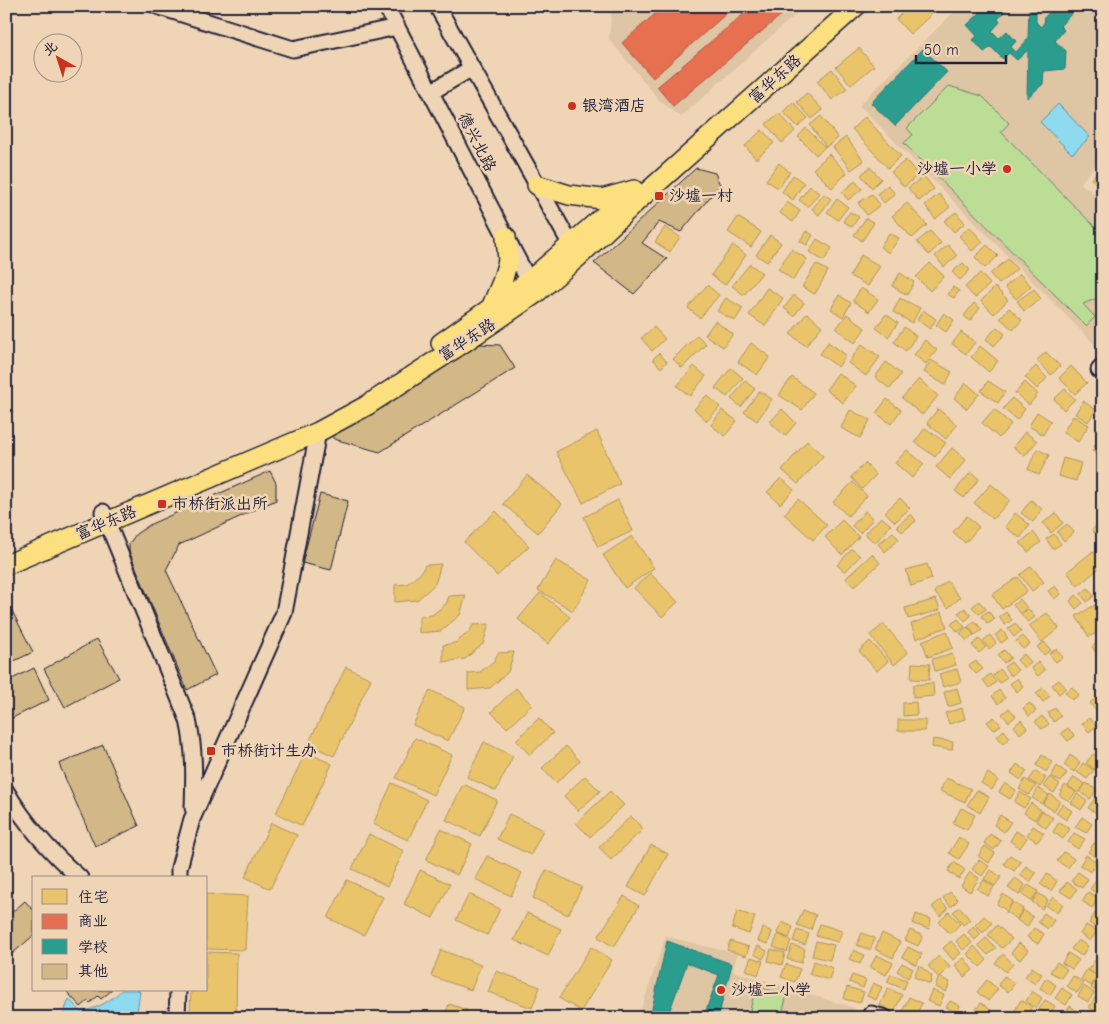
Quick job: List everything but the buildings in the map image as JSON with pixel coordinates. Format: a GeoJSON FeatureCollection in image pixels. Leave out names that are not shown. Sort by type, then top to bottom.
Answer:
{"type":"FeatureCollection","features":[{"type":"Feature","properties":{"kind":"main road","name":"富华东路"},"geometry":{"type":"LineString","coordinates":[[575,251],[634,190],[838,6]]}},
{"type":"Feature","properties":{"kind":"main road","name":"富华东路"},"geometry":{"type":"LineString","coordinates":[[6,553],[105,518],[318,432],[366,406],[532,287],[636,202],[856,6]]}},
{"type":"Feature","properties":{"kind":"main road"},"geometry":{"type":"LineString","coordinates":[[537,185],[569,195],[602,199],[634,190]]}},
{"type":"Feature","properties":{"kind":"main road"},"geometry":{"type":"LineString","coordinates":[[490,308],[502,282],[508,261],[506,237]]}},
{"type":"Feature","properties":{"kind":"main road","name":"富华东路"},"geometry":{"type":"LineString","coordinates":[[6,565],[285,434],[384,381],[490,308],[532,287]]}},
{"type":"Feature","properties":{"kind":"street"},"geometry":{"type":"LineString","coordinates":[[157,6],[174,9],[293,49],[397,27]]}},
{"type":"Feature","properties":{"kind":"street","name":"德兴北路"},"geometry":{"type":"LineString","coordinates":[[386,6],[532,287]]}},
{"type":"Feature","properties":{"kind":"street","name":"德兴北路"},"geometry":{"type":"LineString","coordinates":[[437,6],[575,251]]}},
{"type":"Feature","properties":{"kind":"street"},"geometry":{"type":"LineString","coordinates":[[431,92],[472,68]]}},
{"type":"Feature","properties":{"kind":"street"},"geometry":{"type":"LineString","coordinates":[[1103,366],[1099,370],[1103,372]]}},
{"type":"Feature","properties":{"kind":"street"},"geometry":{"type":"LineString","coordinates":[[192,819],[284,613],[318,432]]}},
{"type":"Feature","properties":{"kind":"street"},"geometry":{"type":"LineString","coordinates":[[105,518],[188,720],[192,738],[195,765],[192,819],[179,873]]}},
{"type":"Feature","properties":{"kind":"street"},"geometry":{"type":"LineString","coordinates":[[6,791],[18,811],[54,856],[78,876]]}},
{"type":"Feature","properties":{"kind":"street"},"geometry":{"type":"LineString","coordinates":[[177,1018],[178,992]]}},
{"type":"Feature","properties":{"kind":"shaded area"},"geometry":{"type":"Polygon","coordinates":[[[612,6],[805,6],[681,117],[660,101],[609,39],[612,6]]]}},
{"type":"Feature","properties":{"kind":"shaded area","name":"沙墟一小学"},"geometry":{"type":"Polygon","coordinates":[[[960,6],[1103,6],[1103,155],[1081,183],[1103,201],[1103,344],[1099,349],[859,105],[960,6]]]}},
{"type":"Feature","properties":{"kind":"shaded area","name":"沙墟二小学"},"geometry":{"type":"Polygon","coordinates":[[[666,936],[737,954],[733,971],[855,1008],[852,1018],[638,1018],[666,936]]]}},
{"type":"Feature","properties":{"kind":"green space"},"geometry":{"type":"Polygon","coordinates":[[[949,86],[982,96],[1009,123],[1001,132],[1103,235],[1103,296],[1083,304],[1095,317],[1086,326],[904,143],[913,135],[907,128],[949,86]]]}},
{"type":"Feature","properties":{"kind":"green space"},"geometry":{"type":"Polygon","coordinates":[[[756,986],[787,995],[781,1018],[748,1018],[756,986]]]}},
{"type":"Feature","properties":{"kind":"water"},"geometry":{"type":"Polygon","coordinates":[[[1058,104],[1090,137],[1072,154],[1040,122],[1058,104]]]}},
{"type":"Feature","properties":{"kind":"water"},"geometry":{"type":"Polygon","coordinates":[[[120,992],[140,992],[136,1018],[62,1018],[69,999],[81,1012],[93,1009],[120,992]]]}},
{"type":"Feature","properties":{"kind":"place","name":"银湾酒店"},"geometry":{"type":"Point","coordinates":[572,106]}},
{"type":"Feature","properties":{"kind":"place","name":"沙墟一小学"},"geometry":{"type":"Point","coordinates":[1007,169]}},
{"type":"Feature","properties":{"kind":"place","name":"沙墟一村"},"geometry":{"type":"Point","coordinates":[659,196]}},
{"type":"Feature","properties":{"kind":"place","name":"市桥街派出所"},"geometry":{"type":"Point","coordinates":[162,504]}},
{"type":"Feature","properties":{"kind":"place","name":"市桥街计生办"},"geometry":{"type":"Point","coordinates":[211,751]}},
{"type":"Feature","properties":{"kind":"place","name":"沙墟二小学"},"geometry":{"type":"Point","coordinates":[721,990]}}]}
